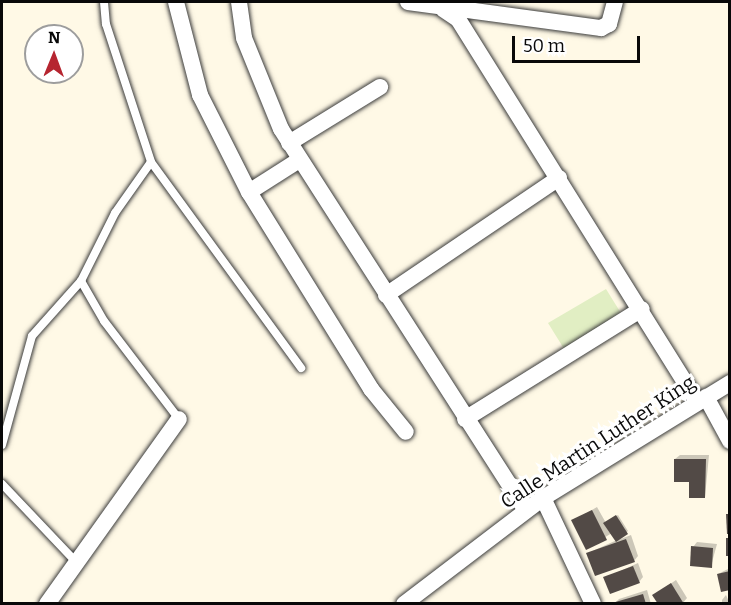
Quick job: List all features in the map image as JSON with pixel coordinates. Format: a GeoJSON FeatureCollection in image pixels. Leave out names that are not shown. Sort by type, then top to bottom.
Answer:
{"type":"FeatureCollection","features":[{"type":"Feature","properties":{"kind":"street"},"geometry":{"type":"LineString","coordinates":[[176,2],[200,94],[249,192],[371,389],[406,432]]}},
{"type":"Feature","properties":{"kind":"street"},"geometry":{"type":"LineString","coordinates":[[239,2],[258,77],[299,160],[526,510]]}},
{"type":"Feature","properties":{"kind":"street"},"geometry":{"type":"LineString","coordinates":[[408,2],[443,9],[601,28],[609,24],[615,2]]}},
{"type":"Feature","properties":{"kind":"street"},"geometry":{"type":"LineString","coordinates":[[443,9],[458,19],[642,309],[729,441]]}},
{"type":"Feature","properties":{"kind":"street"},"geometry":{"type":"LineString","coordinates":[[289,142],[380,87]]}},
{"type":"Feature","properties":{"kind":"street"},"geometry":{"type":"LineString","coordinates":[[249,192],[299,160]]}},
{"type":"Feature","properties":{"kind":"street"},"geometry":{"type":"LineString","coordinates":[[386,295],[559,178]]}},
{"type":"Feature","properties":{"kind":"street"},"geometry":{"type":"LineString","coordinates":[[465,419],[642,309]]}},
{"type":"Feature","properties":{"kind":"street","name":"Calle Martin Luther King"},"geometry":{"type":"LineString","coordinates":[[404,603],[440,581],[543,498],[729,383]]}},
{"type":"Feature","properties":{"kind":"street"},"geometry":{"type":"LineString","coordinates":[[47,603],[78,565],[179,419]]}},
{"type":"Feature","properties":{"kind":"street"},"geometry":{"type":"LineString","coordinates":[[543,498],[593,603]]}},
{"type":"Feature","properties":{"kind":"lane"},"geometry":{"type":"LineString","coordinates":[[104,2],[105,24],[151,162],[301,368]]}},
{"type":"Feature","properties":{"kind":"lane"},"geometry":{"type":"LineString","coordinates":[[2,445],[32,336],[81,281],[115,213],[151,162]]}},
{"type":"Feature","properties":{"kind":"lane"},"geometry":{"type":"LineString","coordinates":[[81,281],[104,321],[179,419]]}},
{"type":"Feature","properties":{"kind":"lane"},"geometry":{"type":"LineString","coordinates":[[2,484],[78,565]]}},
{"type":"Feature","properties":{"kind":"green space"},"geometry":{"type":"Polygon","coordinates":[[[606,289],[624,318],[566,352],[548,323],[606,289]]]}},
{"type":"Feature","properties":{"kind":"building"},"geometry":{"type":"Polygon","coordinates":[[[674,459],[706,459],[705,498],[689,498],[689,482],[674,482],[674,459]]]}},
{"type":"Feature","properties":{"kind":"building"},"geometry":{"type":"Polygon","coordinates":[[[592,510],[607,540],[586,550],[571,520],[592,510]]]}},
{"type":"Feature","properties":{"kind":"building"},"geometry":{"type":"Polygon","coordinates":[[[726,514],[730,514],[730,534],[727,534],[726,514]]]}},
{"type":"Feature","properties":{"kind":"building"},"geometry":{"type":"Polygon","coordinates":[[[616,515],[628,534],[616,542],[603,523],[616,515]]]}},
{"type":"Feature","properties":{"kind":"building"},"geometry":{"type":"Polygon","coordinates":[[[726,538],[730,538],[730,556],[726,556],[726,538]]]}},
{"type":"Feature","properties":{"kind":"building"},"geometry":{"type":"Polygon","coordinates":[[[626,539],[635,562],[595,576],[586,553],[626,539]]]}},
{"type":"Feature","properties":{"kind":"building"},"geometry":{"type":"Polygon","coordinates":[[[691,546],[713,548],[712,568],[690,566],[691,546]]]}},
{"type":"Feature","properties":{"kind":"building"},"geometry":{"type":"Polygon","coordinates":[[[633,566],[640,583],[610,594],[603,577],[633,566]]]}},
{"type":"Feature","properties":{"kind":"building"},"geometry":{"type":"Polygon","coordinates":[[[730,571],[730,590],[721,592],[717,574],[730,571]]]}},
{"type":"Feature","properties":{"kind":"building"},"geometry":{"type":"Polygon","coordinates":[[[671,583],[684,604],[658,604],[652,595],[671,583]]]}},
{"type":"Feature","properties":{"kind":"building"},"geometry":{"type":"Polygon","coordinates":[[[643,594],[646,604],[612,604],[612,603],[643,594]]]}}]}
